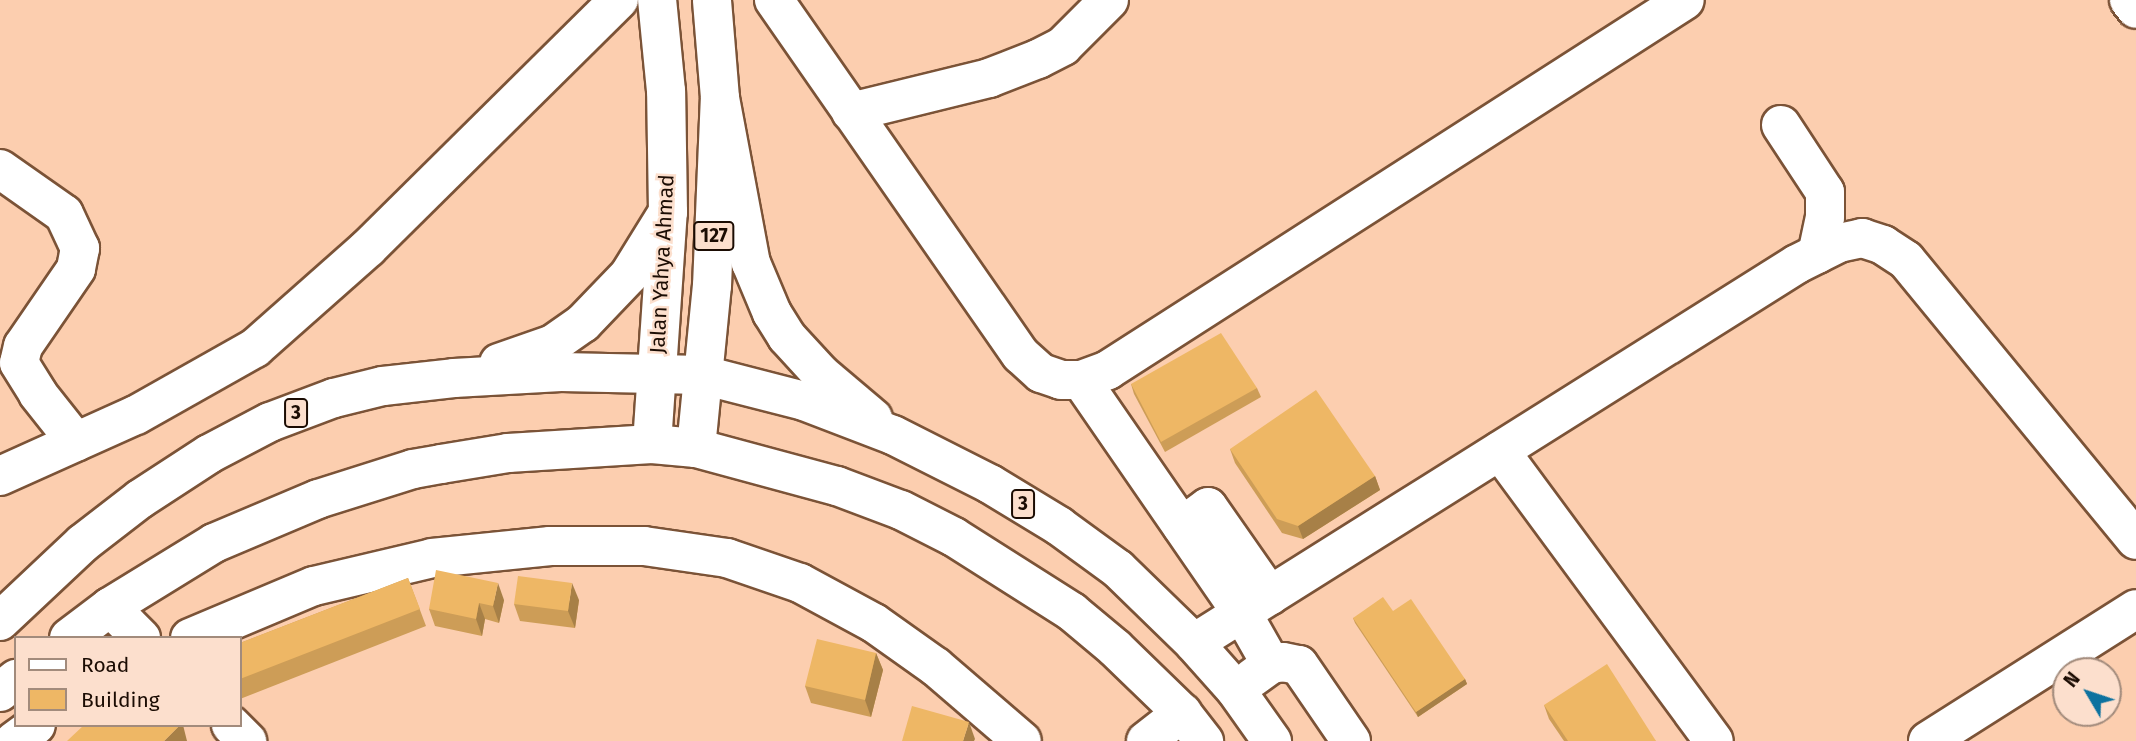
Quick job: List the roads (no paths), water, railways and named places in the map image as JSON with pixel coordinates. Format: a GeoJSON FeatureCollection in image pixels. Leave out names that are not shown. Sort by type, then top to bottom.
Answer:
{"type":"FeatureCollection","features":[{"type":"Feature","properties":{"kind":"main road"},"geometry":{"type":"LineString","coordinates":[[0,476],[136,415],[255,348],[368,248],[619,0]]}},
{"type":"Feature","properties":{"kind":"main road","name":"Jalan Yahya Ahmad"},"geometry":{"type":"LineString","coordinates":[[652,444],[668,212],[666,91],[657,0]]}},
{"type":"Feature","properties":{"kind":"main road","name":"127"},"geometry":{"type":"LineString","coordinates":[[696,448],[712,286],[720,98],[712,0]]}},
{"type":"Feature","properties":{"kind":"main road"},"geometry":{"type":"LineString","coordinates":[[851,112],[989,78],[1038,59],[1063,46],[1109,0]]}},
{"type":"Feature","properties":{"kind":"main road"},"geometry":{"type":"LineString","coordinates":[[789,7],[851,112],[1021,355],[1041,373],[1061,380],[1081,380],[1108,370],[1685,0]]}},
{"type":"Feature","properties":{"kind":"main road"},"geometry":{"type":"LineString","coordinates":[[2129,0],[2136,9]]}},
{"type":"Feature","properties":{"kind":"main road"},"geometry":{"type":"LineString","coordinates":[[720,98],[751,263],[772,313],[787,337],[821,374],[893,435]]}},
{"type":"Feature","properties":{"kind":"main road"},"geometry":{"type":"LineString","coordinates":[[1781,125],[1825,192],[1825,217],[1817,254]]}},
{"type":"Feature","properties":{"kind":"main road"},"geometry":{"type":"LineString","coordinates":[[0,169],[64,215],[80,247],[76,270],[23,345],[19,363],[37,394],[76,442]]}},
{"type":"Feature","properties":{"kind":"main road"},"geometry":{"type":"LineString","coordinates":[[454,378],[553,344],[583,323],[629,275],[668,212]]}},
{"type":"Feature","properties":{"kind":"main road"},"geometry":{"type":"LineString","coordinates":[[1194,643],[1817,254],[1839,243],[1861,238],[1882,245],[1906,260],[2136,540]]}},
{"type":"Feature","properties":{"kind":"main road","name":"3"},"geometry":{"type":"LineString","coordinates":[[0,621],[83,543],[140,499],[209,454],[270,422],[334,398],[383,386],[454,378],[561,372],[703,375],[804,401],[893,435],[990,484],[1059,526],[1118,569],[1194,643],[1235,689],[1272,741]]}},
{"type":"Feature","properties":{"kind":"main road"},"geometry":{"type":"LineString","coordinates":[[1081,380],[1182,526],[1256,605],[1271,664]]}},
{"type":"Feature","properties":{"kind":"main road"},"geometry":{"type":"LineString","coordinates":[[72,636],[110,607],[214,543],[318,499],[413,469],[508,453],[652,444],[696,448],[837,486],[901,510],[954,537],[1072,611],[1115,648],[1193,727],[1146,741]]}},
{"type":"Feature","properties":{"kind":"main road"},"geometry":{"type":"LineString","coordinates":[[1500,451],[1714,741]]}},
{"type":"Feature","properties":{"kind":"main road"},"geometry":{"type":"LineString","coordinates":[[195,636],[314,586],[432,558],[550,546],[644,546],[727,558],[800,583],[874,623],[936,667],[1022,741]]}},
{"type":"Feature","properties":{"kind":"main road"},"geometry":{"type":"LineString","coordinates":[[110,607],[139,636]]}},
{"type":"Feature","properties":{"kind":"main road"},"geometry":{"type":"LineString","coordinates":[[1928,741],[2136,610]]}},
{"type":"Feature","properties":{"kind":"main road"},"geometry":{"type":"LineString","coordinates":[[1235,689],[1271,664],[1283,662],[1299,665],[1351,741]]}},
{"type":"Feature","properties":{"kind":"main road"},"geometry":{"type":"LineString","coordinates":[[0,692],[14,681]]}},
{"type":"Feature","properties":{"kind":"main road"},"geometry":{"type":"LineString","coordinates":[[14,741],[33,727]]}},
{"type":"Feature","properties":{"kind":"main road"},"geometry":{"type":"LineString","coordinates":[[218,741],[231,727]]}},
{"type":"Feature","properties":{"kind":"main road"},"geometry":{"type":"LineString","coordinates":[[233,727],[247,741]]}}]}
